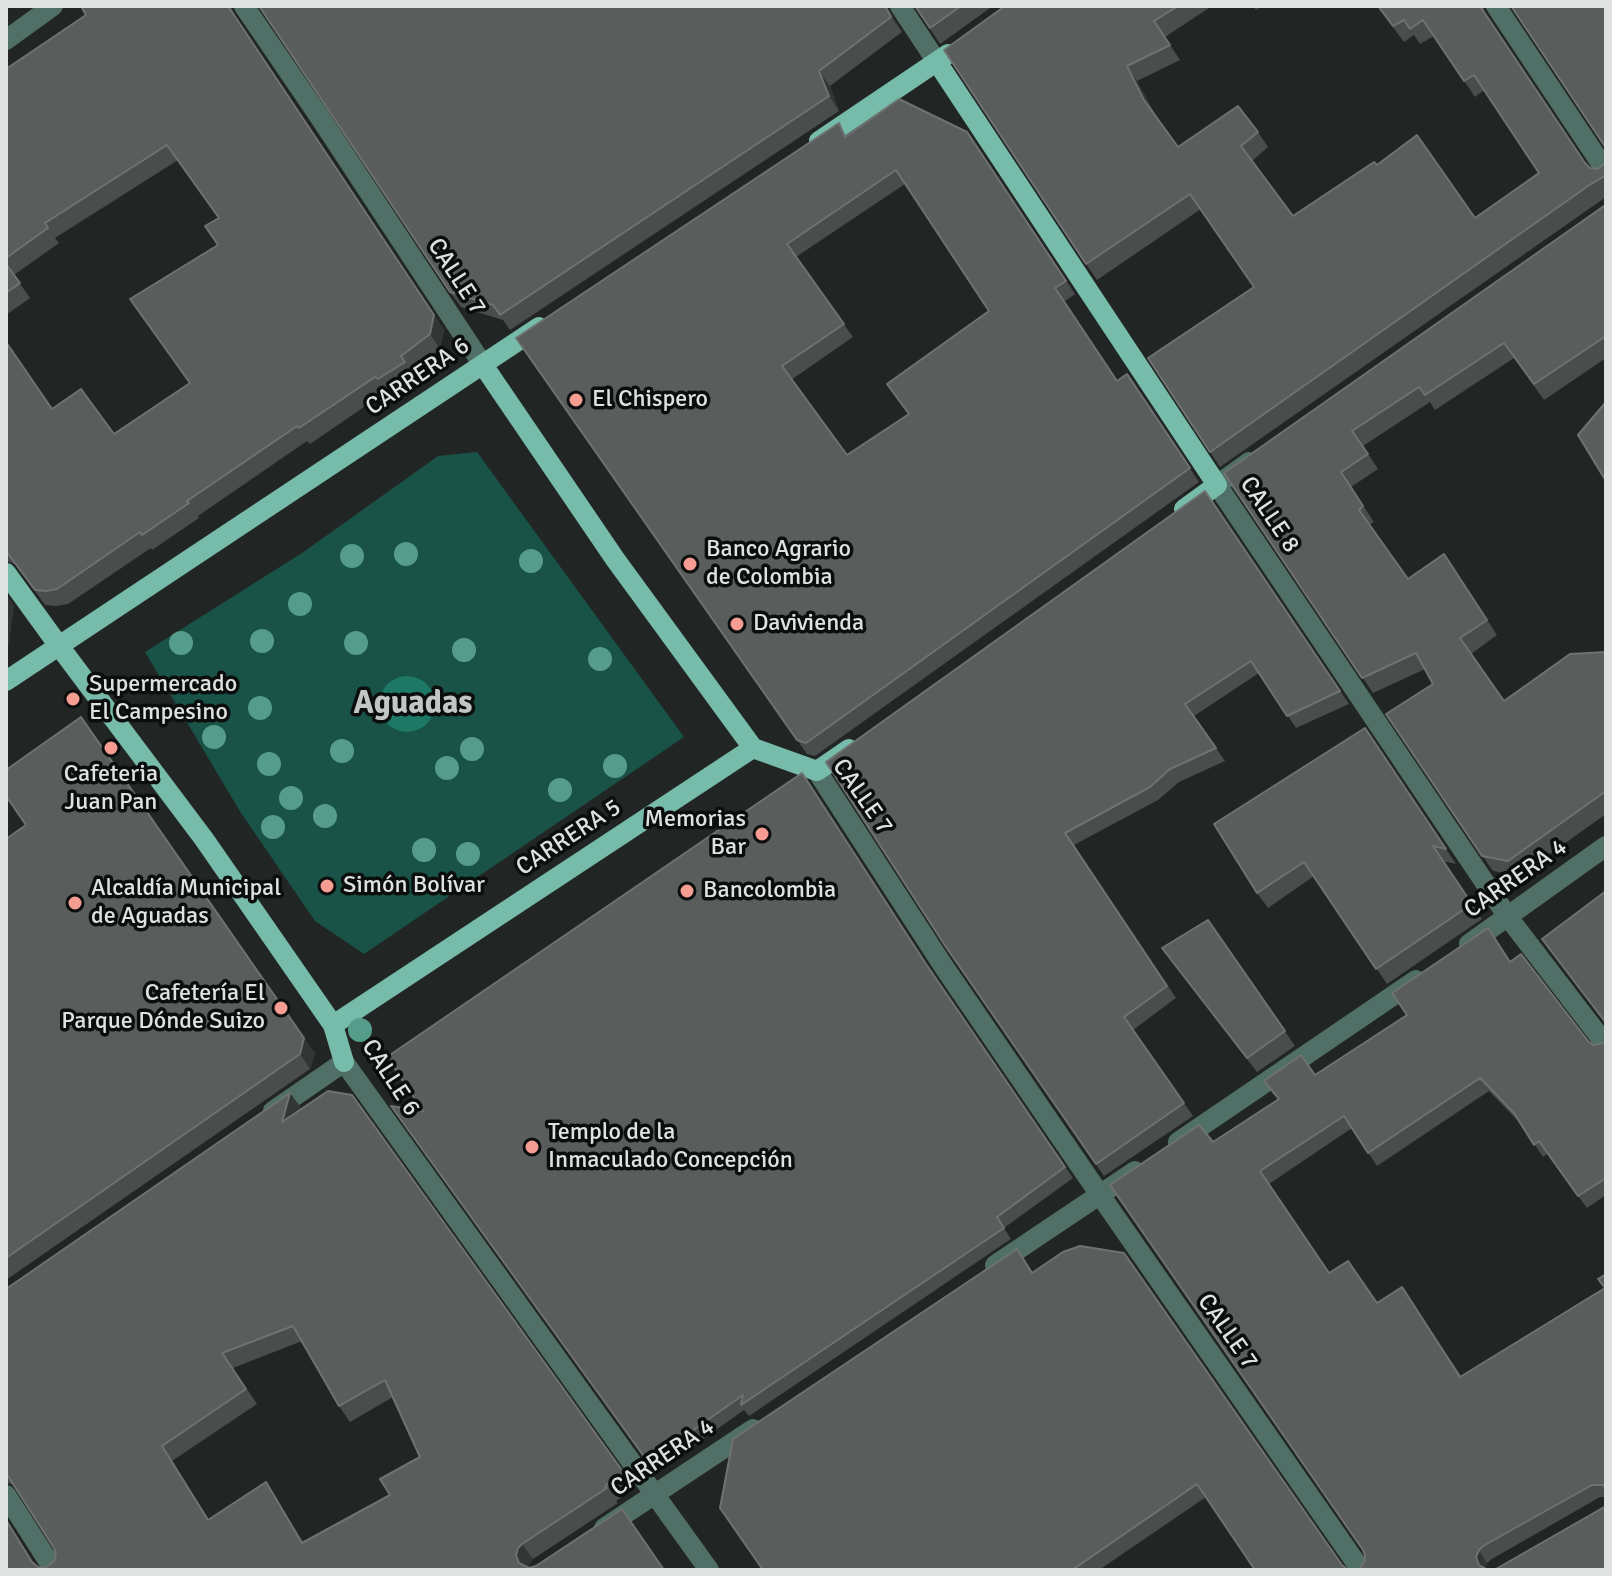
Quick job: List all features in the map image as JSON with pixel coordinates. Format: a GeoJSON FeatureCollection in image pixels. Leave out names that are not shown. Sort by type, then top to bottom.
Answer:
{"type":"FeatureCollection","features":[{"type":"Feature","properties":{"kind":"main road"},"geometry":{"type":"LineString","coordinates":[[807,148],[963,43]]}},
{"type":"Feature","properties":{"kind":"main road","name":"CALLE 8"},"geometry":{"type":"LineString","coordinates":[[937,62],[1217,485]]}},
{"type":"Feature","properties":{"kind":"main road","name":"CARRERA 6"},"geometry":{"type":"LineString","coordinates":[[6,681],[561,313]]}},
{"type":"Feature","properties":{"kind":"main road","name":"CALLE 7"},"geometry":{"type":"LineString","coordinates":[[483,365],[615,559],[753,748],[817,771]]}},
{"type":"Feature","properties":{"kind":"main road"},"geometry":{"type":"LineString","coordinates":[[1165,522],[1217,485]]}},
{"type":"Feature","properties":{"kind":"main road","name":"CALLE 6"},"geometry":{"type":"LineString","coordinates":[[6,573],[204,839],[333,1025],[344,1062]]}},
{"type":"Feature","properties":{"kind":"main road"},"geometry":{"type":"LineString","coordinates":[[817,771],[869,734]]}},
{"type":"Feature","properties":{"kind":"main road","name":"CARRERA 5"},"geometry":{"type":"LineString","coordinates":[[333,1025],[753,748]]}},
{"type":"Feature","properties":{"kind":"street"},"geometry":{"type":"LineString","coordinates":[[6,40],[53,6]]}},
{"type":"Feature","properties":{"kind":"street","name":"CALLE 7"},"geometry":{"type":"LineString","coordinates":[[244,6],[483,365]]}},
{"type":"Feature","properties":{"kind":"street","name":"CALLE 8"},"geometry":{"type":"LineString","coordinates":[[900,6],[937,62]]}},
{"type":"Feature","properties":{"kind":"street"},"geometry":{"type":"LineString","coordinates":[[1496,6],[1606,171]]}},
{"type":"Feature","properties":{"kind":"street"},"geometry":{"type":"LineString","coordinates":[[1217,485],[1269,449]]}},
{"type":"Feature","properties":{"kind":"street","name":"CALLE 8"},"geometry":{"type":"LineString","coordinates":[[1217,485],[1508,917],[1606,1045]]}},
{"type":"Feature","properties":{"kind":"street","name":"CALLE 7"},"geometry":{"type":"LineString","coordinates":[[817,771],[944,967],[1361,1570]]}},
{"type":"Feature","properties":{"kind":"street","name":"CARRERA 4"},"geometry":{"type":"LineString","coordinates":[[1455,953],[1606,846]]}},
{"type":"Feature","properties":{"kind":"street"},"geometry":{"type":"LineString","coordinates":[[982,1275],[1429,971]]}},
{"type":"Feature","properties":{"kind":"street"},"geometry":{"type":"LineString","coordinates":[[253,1125],[344,1062]]}},
{"type":"Feature","properties":{"kind":"street","name":"CALLE 6"},"geometry":{"type":"LineString","coordinates":[[344,1062],[709,1570]]}},
{"type":"Feature","properties":{"kind":"street","name":"CARRERA 4"},"geometry":{"type":"LineString","coordinates":[[591,1537],[772,1416]]}},
{"type":"Feature","properties":{"kind":"street"},"geometry":{"type":"LineString","coordinates":[[6,1495],[54,1570]]}},
{"type":"Feature","properties":{"kind":"shaded area"},"geometry":{"type":"Polygon","coordinates":[[[477,452],[684,737],[364,954],[315,921],[241,813],[145,652],[302,553],[438,456],[477,452]]]}},
{"type":"Feature","properties":{"kind":"shaded area"},"geometry":{"type":"Polygon","coordinates":[[[407,676],[426,685],[435,704],[426,723],[407,732],[388,723],[379,704],[388,685],[407,676]]]}},
{"type":"Feature","properties":{"kind":"building"},"geometry":{"type":"Polygon","coordinates":[[[81,6],[228,6],[434,315],[430,334],[401,356],[405,362],[378,379],[375,377],[299,428],[297,426],[142,535],[140,532],[57,589],[46,591],[35,590],[6,551],[6,342],[52,409],[81,389],[114,434],[190,383],[130,299],[218,245],[205,226],[219,218],[167,145],[45,223],[48,228],[6,258],[6,69],[86,15],[81,6]]]}},
{"type":"Feature","properties":{"kind":"building"},"geometry":{"type":"Polygon","coordinates":[[[259,6],[885,6],[891,17],[819,71],[829,96],[500,315],[493,305],[450,292],[259,6]]]}},
{"type":"Feature","properties":{"kind":"building"},"geometry":{"type":"Polygon","coordinates":[[[915,6],[961,6],[930,28],[915,6]]]}},
{"type":"Feature","properties":{"kind":"building"},"geometry":{"type":"Polygon","coordinates":[[[1005,6],[1178,6],[1154,21],[1170,45],[1127,66],[1144,100],[1178,147],[1238,106],[1258,132],[1241,146],[1293,216],[1374,162],[1377,165],[1417,135],[1475,218],[1539,173],[1474,75],[1464,81],[1423,20],[1410,29],[1404,20],[1393,26],[1378,6],[1480,6],[1585,163],[1597,169],[1606,163],[1606,175],[1210,452],[1148,358],[1254,287],[1190,194],[1086,264],[944,50],[1005,6]]]}},
{"type":"Feature","properties":{"kind":"building"},"geometry":{"type":"Polygon","coordinates":[[[1511,6],[1606,6],[1606,148],[1511,6]]]}},
{"type":"Feature","properties":{"kind":"building"},"geometry":{"type":"Polygon","coordinates":[[[899,99],[967,132],[1066,281],[1055,288],[1117,381],[1127,374],[1190,468],[806,743],[797,740],[516,338],[839,123],[845,137],[899,99]],[[896,170],[787,244],[844,324],[782,366],[847,455],[909,414],[887,384],[989,311],[896,170]]]}},
{"type":"Feature","properties":{"kind":"building"},"geometry":{"type":"Polygon","coordinates":[[[1604,206],[1606,336],[1534,384],[1504,343],[1425,395],[1419,387],[1352,431],[1368,454],[1341,472],[1363,506],[1359,510],[1408,579],[1444,554],[1487,620],[1460,638],[1504,701],[1570,654],[1606,652],[1606,791],[1508,861],[1482,856],[1386,714],[1433,684],[1416,653],[1362,678],[1224,473],[1604,206]]]}},
{"type":"Feature","properties":{"kind":"building"},"geometry":{"type":"Polygon","coordinates":[[[6,264],[20,283],[6,293],[6,264]]]}},
{"type":"Feature","properties":{"kind":"building"},"geometry":{"type":"Polygon","coordinates":[[[1606,402],[1606,481],[1578,435],[1606,402]]]}},
{"type":"Feature","properties":{"kind":"building"},"geometry":{"type":"Polygon","coordinates":[[[1205,491],[1340,691],[1287,716],[1251,661],[1185,704],[1216,748],[1170,769],[1150,787],[1065,833],[1167,986],[1124,1017],[1184,1103],[1096,1164],[946,947],[826,762],[1205,491]]]}},
{"type":"Feature","properties":{"kind":"building"},"geometry":{"type":"Polygon","coordinates":[[[81,717],[304,1038],[300,1054],[6,1258],[6,839],[26,825],[6,796],[6,770],[81,717]]]}},
{"type":"Feature","properties":{"kind":"building"},"geometry":{"type":"Polygon","coordinates":[[[1365,728],[1446,849],[1433,846],[1472,904],[1376,969],[1304,862],[1257,893],[1214,824],[1365,728]]]}},
{"type":"Feature","properties":{"kind":"building"},"geometry":{"type":"Polygon","coordinates":[[[802,773],[926,964],[1065,1167],[997,1217],[1004,1228],[741,1405],[743,1395],[648,1462],[391,1106],[423,1111],[387,1057],[802,773]]]}},
{"type":"Feature","properties":{"kind":"building"},"geometry":{"type":"Polygon","coordinates":[[[1606,891],[1606,1023],[1542,939],[1606,891]]]}},
{"type":"Feature","properties":{"kind":"building"},"geometry":{"type":"Polygon","coordinates":[[[1208,920],[1285,1031],[1247,1058],[1162,948],[1208,920]]]}},
{"type":"Feature","properties":{"kind":"building"},"geometry":{"type":"Polygon","coordinates":[[[1488,928],[1510,962],[1521,954],[1588,1041],[1593,1045],[1606,1042],[1606,1178],[1578,1196],[1539,1141],[1534,1145],[1514,1113],[1480,1078],[1368,1153],[1344,1116],[1260,1171],[1329,1273],[1348,1261],[1377,1303],[1402,1287],[1460,1377],[1605,1288],[1598,1279],[1606,1274],[1606,1488],[1592,1485],[1483,1546],[1476,1557],[1479,1565],[1488,1570],[1348,1570],[1359,1569],[1364,1562],[1363,1550],[1110,1185],[1199,1125],[1213,1142],[1279,1099],[1264,1081],[1301,1055],[1315,1075],[1407,1015],[1392,993],[1488,928]]]}},
{"type":"Feature","properties":{"kind":"building"},"geometry":{"type":"Polygon","coordinates":[[[328,1091],[352,1095],[624,1473],[605,1486],[607,1488],[522,1544],[516,1555],[519,1563],[529,1568],[536,1566],[622,1509],[664,1570],[6,1570],[6,1520],[38,1567],[45,1568],[56,1555],[6,1473],[6,1289],[290,1093],[282,1122],[328,1091]],[[293,1326],[222,1353],[246,1389],[162,1446],[208,1520],[266,1482],[302,1543],[390,1495],[380,1479],[420,1457],[385,1380],[339,1406],[293,1326]]]}},
{"type":"Feature","properties":{"kind":"building"},"geometry":{"type":"Polygon","coordinates":[[[1080,1246],[1124,1253],[1348,1570],[1255,1570],[1197,1484],[1075,1568],[1077,1570],[763,1570],[720,1508],[733,1439],[1017,1249],[1032,1273],[1063,1252],[1080,1246]]]}},
{"type":"Feature","properties":{"kind":"building"},"geometry":{"type":"Polygon","coordinates":[[[1606,1506],[1606,1570],[1491,1570],[1496,1569],[1606,1506]]]}},
{"type":"Feature","properties":{"kind":"place","name":"El Chispero"},"geometry":{"type":"Point","coordinates":[576,400]}},
{"type":"Feature","properties":{"kind":"place","name":"Banco Agrario de Colombia"},"geometry":{"type":"Point","coordinates":[690,564]}},
{"type":"Feature","properties":{"kind":"place","name":"Davivienda"},"geometry":{"type":"Point","coordinates":[737,624]}},
{"type":"Feature","properties":{"kind":"place","name":"Supermercado El Campesino"},"geometry":{"type":"Point","coordinates":[73,699]}},
{"type":"Feature","properties":{"kind":"place","name":"Cafeteria Juan Pan"},"geometry":{"type":"Point","coordinates":[111,748]}},
{"type":"Feature","properties":{"kind":"place","name":"Memorias Bar"},"geometry":{"type":"Point","coordinates":[762,834]}},
{"type":"Feature","properties":{"kind":"place","name":"Simón Bolívar"},"geometry":{"type":"Point","coordinates":[327,886]}},
{"type":"Feature","properties":{"kind":"place","name":"Bancolombia"},"geometry":{"type":"Point","coordinates":[687,891]}},
{"type":"Feature","properties":{"kind":"place","name":"Alcaldía Municipal de Aguadas"},"geometry":{"type":"Point","coordinates":[75,903]}},
{"type":"Feature","properties":{"kind":"place","name":"Cafetería El Parque Dónde Suizo"},"geometry":{"type":"Point","coordinates":[281,1008]}},
{"type":"Feature","properties":{"kind":"place","name":"Templo de la Inmaculado Concepción"},"geometry":{"type":"Point","coordinates":[532,1147]}},
{"type":"Feature","properties":{"kind":"district","name":"Aguadas"},"geometry":{"type":"Point","coordinates":[413,705]}}]}
